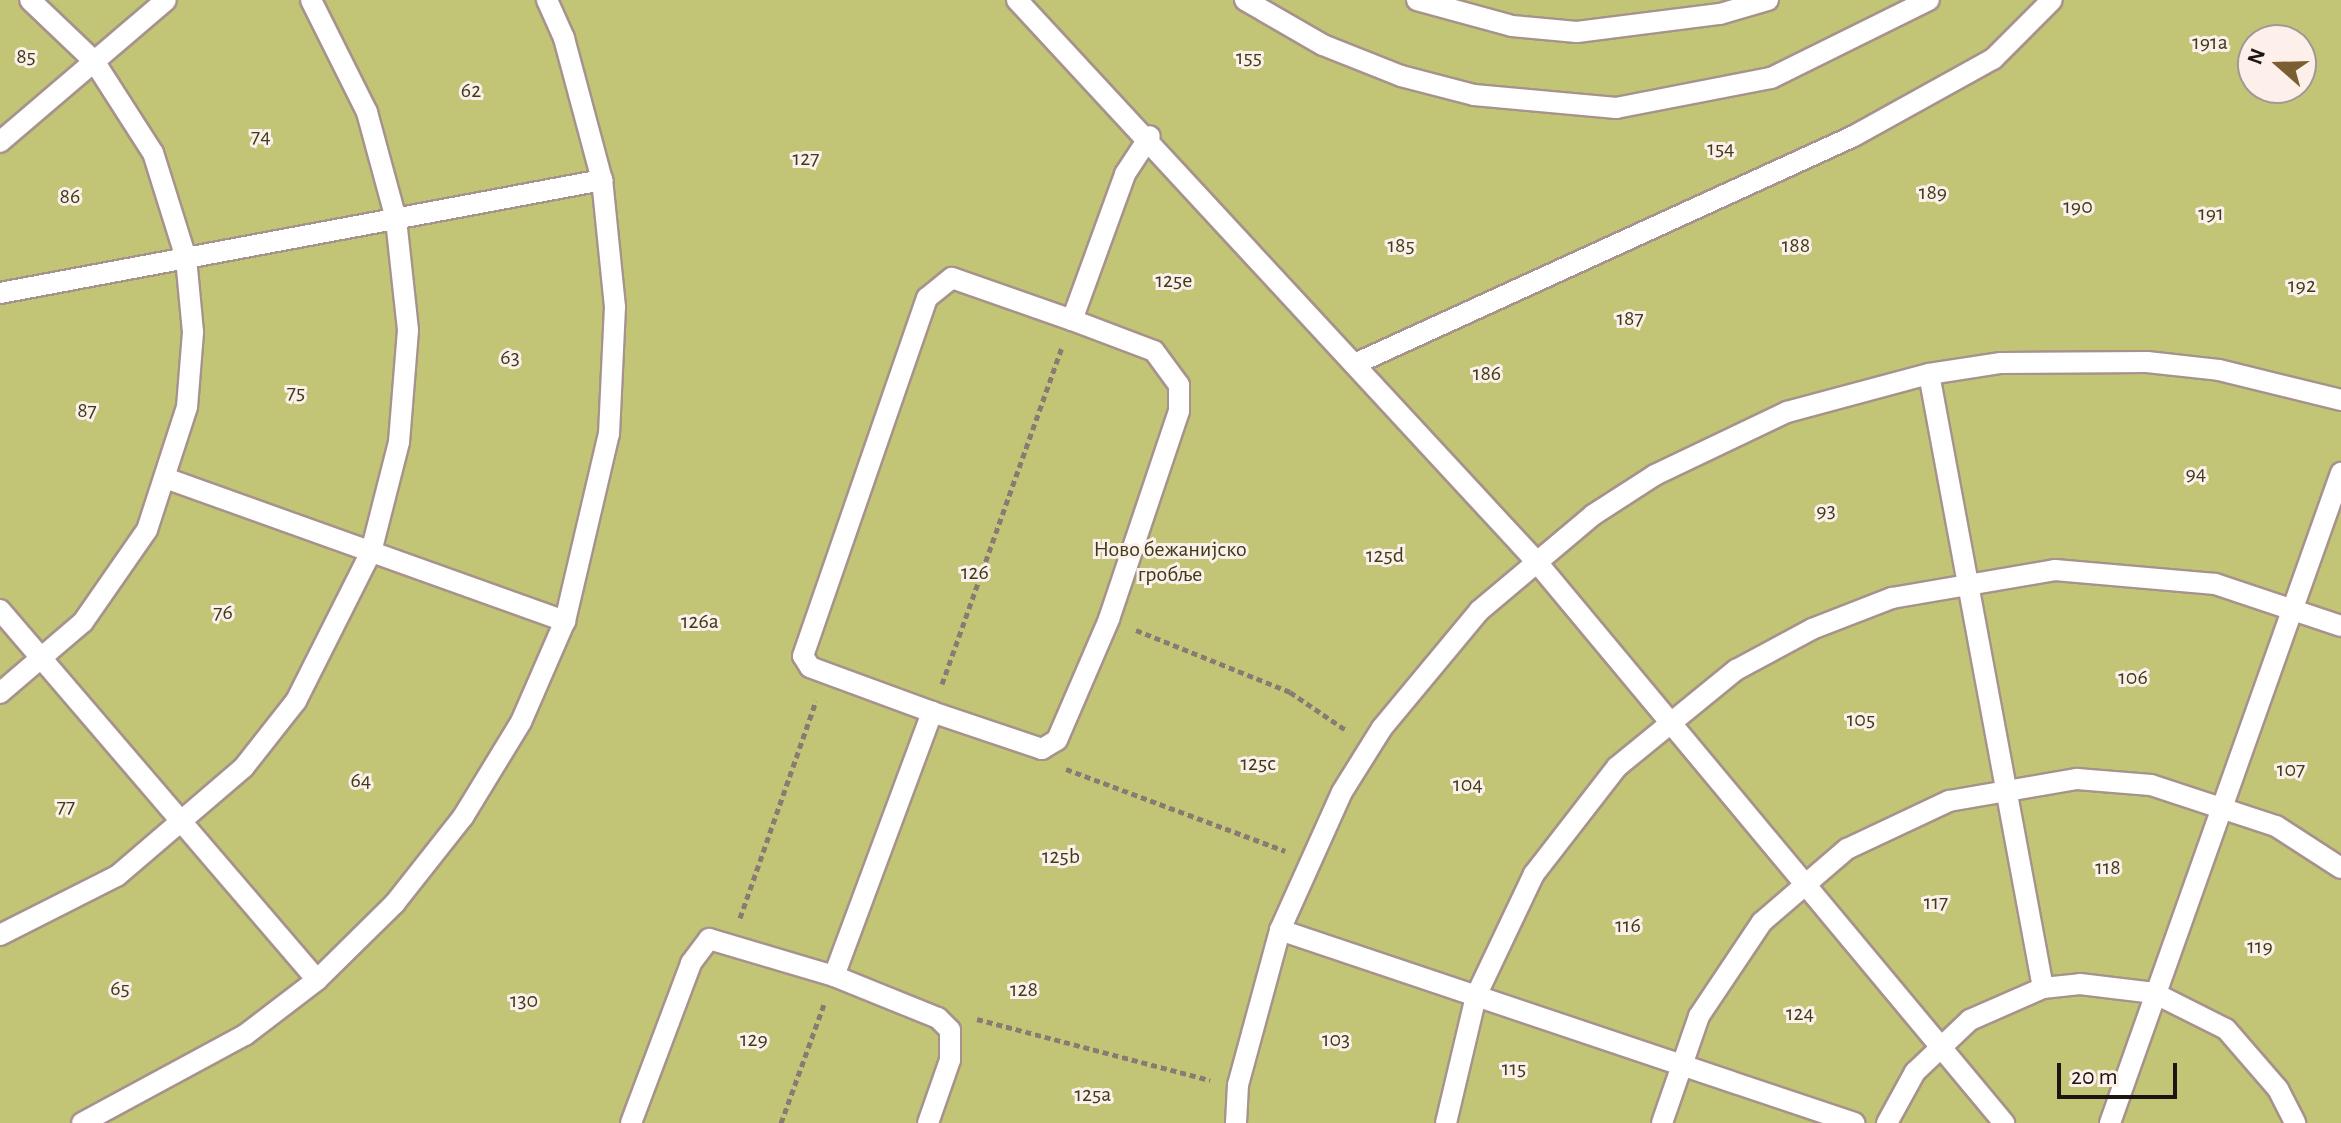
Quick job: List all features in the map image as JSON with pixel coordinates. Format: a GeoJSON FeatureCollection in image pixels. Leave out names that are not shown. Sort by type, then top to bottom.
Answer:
{"type":"FeatureCollection","features":[{"type":"Feature","properties":{"kind":"lane"},"geometry":{"type":"LineString","coordinates":[[0,693],[43,660],[118,578],[168,479],[187,407],[193,332],[186,258],[153,153],[94,61],[30,0]]}},
{"type":"Feature","properties":{"kind":"lane"},"geometry":{"type":"LineString","coordinates":[[0,142],[166,0]]}},
{"type":"Feature","properties":{"kind":"lane"},"geometry":{"type":"LineString","coordinates":[[0,935],[117,876],[184,825],[296,701],[371,552],[399,442],[408,330],[396,219],[367,112],[311,0]]}},
{"type":"Feature","properties":{"kind":"lane"},"geometry":{"type":"LineString","coordinates":[[82,1123],[168,1082],[317,980],[395,903],[463,817],[521,722],[565,621],[599,497],[613,387],[615,307],[602,180],[564,38],[547,0]]}},
{"type":"Feature","properties":{"kind":"lane"},"geometry":{"type":"LineString","coordinates":[[1017,0],[1150,136],[1535,560],[2004,1123]]}},
{"type":"Feature","properties":{"kind":"lane"},"geometry":{"type":"LineString","coordinates":[[1245,0],[1323,45],[1401,76],[1474,95],[1616,108],[1771,78],[1929,0]]}},
{"type":"Feature","properties":{"kind":"lane"},"geometry":{"type":"LineString","coordinates":[[1417,0],[1512,26],[1577,32],[1720,14],[1768,0]]}},
{"type":"Feature","properties":{"kind":"lane"},"geometry":{"type":"LineString","coordinates":[[1357,363],[1867,129],[1993,59],[2052,0]]}},
{"type":"Feature","properties":{"kind":"lane"},"geometry":{"type":"LineString","coordinates":[[1072,320],[1125,174],[1150,136]]}},
{"type":"Feature","properties":{"kind":"lane"},"geometry":{"type":"LineString","coordinates":[[0,293],[602,180]]}},
{"type":"Feature","properties":{"kind":"lane"},"geometry":{"type":"LineString","coordinates":[[952,278],[1154,351],[1179,385],[1179,411],[1109,619],[1057,740],[1042,749],[810,667],[803,639],[927,298],[952,278]]}},
{"type":"Feature","properties":{"kind":"lane"},"geometry":{"type":"LineString","coordinates":[[1236,1123],[1238,1085],[1280,930],[1308,859],[1370,746],[1428,667],[1535,560],[1643,483],[1720,441],[1829,399],[1929,374],[2074,359],[2147,362],[2341,400]]}},
{"type":"Feature","properties":{"kind":"lane"},"geometry":{"type":"LineString","coordinates":[[1929,374],[2003,787],[2043,988]]}},
{"type":"Feature","properties":{"kind":"lane"},"geometry":{"type":"LineString","coordinates":[[2110,1123],[2341,473]]}},
{"type":"Feature","properties":{"kind":"lane"},"geometry":{"type":"LineString","coordinates":[[168,479],[565,621]]}},
{"type":"Feature","properties":{"kind":"lane"},"geometry":{"type":"LineString","coordinates":[[1446,1123],[1476,996],[1542,863],[1617,767],[1667,721],[1812,629],[1965,581],[2055,570],[2136,572],[2292,606],[2341,626]]}},
{"type":"Feature","properties":{"kind":"lane"},"geometry":{"type":"LineString","coordinates":[[0,610],[317,980]]}},
{"type":"Feature","properties":{"kind":"lane"},"geometry":{"type":"LineString","coordinates":[[834,976],[932,712]]}},
{"type":"Feature","properties":{"kind":"lane"},"geometry":{"type":"LineString","coordinates":[[1662,1123],[1678,1064],[1728,967],[1802,883],[1896,822],[2003,787],[2077,779],[2151,785],[2223,803],[2276,826],[2341,868]]}},
{"type":"Feature","properties":{"kind":"lane"},"geometry":{"type":"LineString","coordinates":[[1280,930],[1854,1123]]}},
{"type":"Feature","properties":{"kind":"lane"},"geometry":{"type":"LineString","coordinates":[[631,1123],[691,963],[709,939],[732,942],[834,976],[938,1018],[950,1030],[950,1060],[928,1123]]}},
{"type":"Feature","properties":{"kind":"lane"},"geometry":{"type":"LineString","coordinates":[[1887,1123],[1938,1045],[1970,1020],[2043,988],[2105,985],[2154,993],[2226,1029],[2278,1089],[2295,1123]]}},
{"type":"Feature","properties":{"kind":"path"},"geometry":{"type":"LineString","coordinates":[[932,712],[1072,320]]}},
{"type":"Feature","properties":{"kind":"path"},"geometry":{"type":"LineString","coordinates":[[1109,619],[1290,692],[1370,746]]}},
{"type":"Feature","properties":{"kind":"path"},"geometry":{"type":"LineString","coordinates":[[732,942],[826,673]]}},
{"type":"Feature","properties":{"kind":"path"},"geometry":{"type":"LineString","coordinates":[[1042,749],[1070,773],[1308,859]]}},
{"type":"Feature","properties":{"kind":"path"},"geometry":{"type":"LineString","coordinates":[[781,1123],[834,976]]}},
{"type":"Feature","properties":{"kind":"path"},"geometry":{"type":"LineString","coordinates":[[950,1030],[990,1018],[1131,1063],[1238,1085]]}},
{"type":"Feature","properties":{"kind":"green space","name":"Ново бежанијско гробље"},"geometry":{"type":"Polygon","coordinates":[[[0,0],[2341,0],[2341,1123],[0,1123],[0,0]]]}},
{"type":"Feature","properties":{"kind":"park label","name":"191a"},"geometry":{"type":"Point","coordinates":[2210,43]}},
{"type":"Feature","properties":{"kind":"park label","name":"85"},"geometry":{"type":"Point","coordinates":[26,57]}},
{"type":"Feature","properties":{"kind":"park label","name":"155"},"geometry":{"type":"Point","coordinates":[1249,58]}},
{"type":"Feature","properties":{"kind":"park label","name":"62"},"geometry":{"type":"Point","coordinates":[471,91]}},
{"type":"Feature","properties":{"kind":"park label","name":"74"},"geometry":{"type":"Point","coordinates":[261,137]}},
{"type":"Feature","properties":{"kind":"park label","name":"154"},"geometry":{"type":"Point","coordinates":[1721,149]}},
{"type":"Feature","properties":{"kind":"park label","name":"127"},"geometry":{"type":"Point","coordinates":[806,159]}},
{"type":"Feature","properties":{"kind":"park label","name":"189"},"geometry":{"type":"Point","coordinates":[1933,193]}},
{"type":"Feature","properties":{"kind":"park label","name":"86"},"geometry":{"type":"Point","coordinates":[70,197]}},
{"type":"Feature","properties":{"kind":"park label","name":"190"},"geometry":{"type":"Point","coordinates":[2078,207]}},
{"type":"Feature","properties":{"kind":"park label","name":"191"},"geometry":{"type":"Point","coordinates":[2211,214]}},
{"type":"Feature","properties":{"kind":"park label","name":"185"},"geometry":{"type":"Point","coordinates":[1401,246]}},
{"type":"Feature","properties":{"kind":"park label","name":"188"},"geometry":{"type":"Point","coordinates":[1796,246]}},
{"type":"Feature","properties":{"kind":"park label","name":"125e"},"geometry":{"type":"Point","coordinates":[1174,281]}},
{"type":"Feature","properties":{"kind":"park label","name":"192"},"geometry":{"type":"Point","coordinates":[2302,286]}},
{"type":"Feature","properties":{"kind":"park label","name":"187"},"geometry":{"type":"Point","coordinates":[1630,319]}},
{"type":"Feature","properties":{"kind":"park label","name":"63"},"geometry":{"type":"Point","coordinates":[510,358]}},
{"type":"Feature","properties":{"kind":"park label","name":"186"},"geometry":{"type":"Point","coordinates":[1487,374]}},
{"type":"Feature","properties":{"kind":"park label","name":"75"},"geometry":{"type":"Point","coordinates":[296,393]}},
{"type":"Feature","properties":{"kind":"park label","name":"87"},"geometry":{"type":"Point","coordinates":[87,411]}},
{"type":"Feature","properties":{"kind":"park label","name":"94"},"geometry":{"type":"Point","coordinates":[2196,474]}},
{"type":"Feature","properties":{"kind":"park label","name":"93"},"geometry":{"type":"Point","coordinates":[1826,511]}},
{"type":"Feature","properties":{"kind":"park label","name":"125d"},"geometry":{"type":"Point","coordinates":[1385,556]}},
{"type":"Feature","properties":{"kind":"park label","name":"126"},"geometry":{"type":"Point","coordinates":[975,573]}},
{"type":"Feature","properties":{"kind":"park label","name":"76"},"geometry":{"type":"Point","coordinates":[223,613]}},
{"type":"Feature","properties":{"kind":"park label","name":"126a"},"geometry":{"type":"Point","coordinates":[700,622]}},
{"type":"Feature","properties":{"kind":"park label","name":"106"},"geometry":{"type":"Point","coordinates":[2133,678]}},
{"type":"Feature","properties":{"kind":"park label","name":"105"},"geometry":{"type":"Point","coordinates":[1861,720]}},
{"type":"Feature","properties":{"kind":"park label","name":"125c"},"geometry":{"type":"Point","coordinates":[1258,764]}},
{"type":"Feature","properties":{"kind":"park label","name":"107"},"geometry":{"type":"Point","coordinates":[2291,770]}},
{"type":"Feature","properties":{"kind":"park label","name":"64"},"geometry":{"type":"Point","coordinates":[361,781]}},
{"type":"Feature","properties":{"kind":"park label","name":"104"},"geometry":{"type":"Point","coordinates":[1468,785]}},
{"type":"Feature","properties":{"kind":"park label","name":"77"},"geometry":{"type":"Point","coordinates":[66,807]}},
{"type":"Feature","properties":{"kind":"park label","name":"125b"},"geometry":{"type":"Point","coordinates":[1061,857]}},
{"type":"Feature","properties":{"kind":"park label","name":"118"},"geometry":{"type":"Point","coordinates":[2108,868]}},
{"type":"Feature","properties":{"kind":"park label","name":"117"},"geometry":{"type":"Point","coordinates":[1936,903]}},
{"type":"Feature","properties":{"kind":"park label","name":"116"},"geometry":{"type":"Point","coordinates":[1628,926]}},
{"type":"Feature","properties":{"kind":"park label","name":"119"},"geometry":{"type":"Point","coordinates":[2260,947]}},
{"type":"Feature","properties":{"kind":"park label","name":"65"},"geometry":{"type":"Point","coordinates":[120,989]}},
{"type":"Feature","properties":{"kind":"park label","name":"128"},"geometry":{"type":"Point","coordinates":[1024,990]}},
{"type":"Feature","properties":{"kind":"park label","name":"130"},"geometry":{"type":"Point","coordinates":[524,1001]}},
{"type":"Feature","properties":{"kind":"park label","name":"124"},"geometry":{"type":"Point","coordinates":[1800,1014]}},
{"type":"Feature","properties":{"kind":"park label","name":"129"},"geometry":{"type":"Point","coordinates":[754,1040]}},
{"type":"Feature","properties":{"kind":"park label","name":"103"},"geometry":{"type":"Point","coordinates":[1336,1040]}},
{"type":"Feature","properties":{"kind":"park label","name":"115"},"geometry":{"type":"Point","coordinates":[1514,1069]}},
{"type":"Feature","properties":{"kind":"park label","name":"125a"},"geometry":{"type":"Point","coordinates":[1093,1095]}}]}
